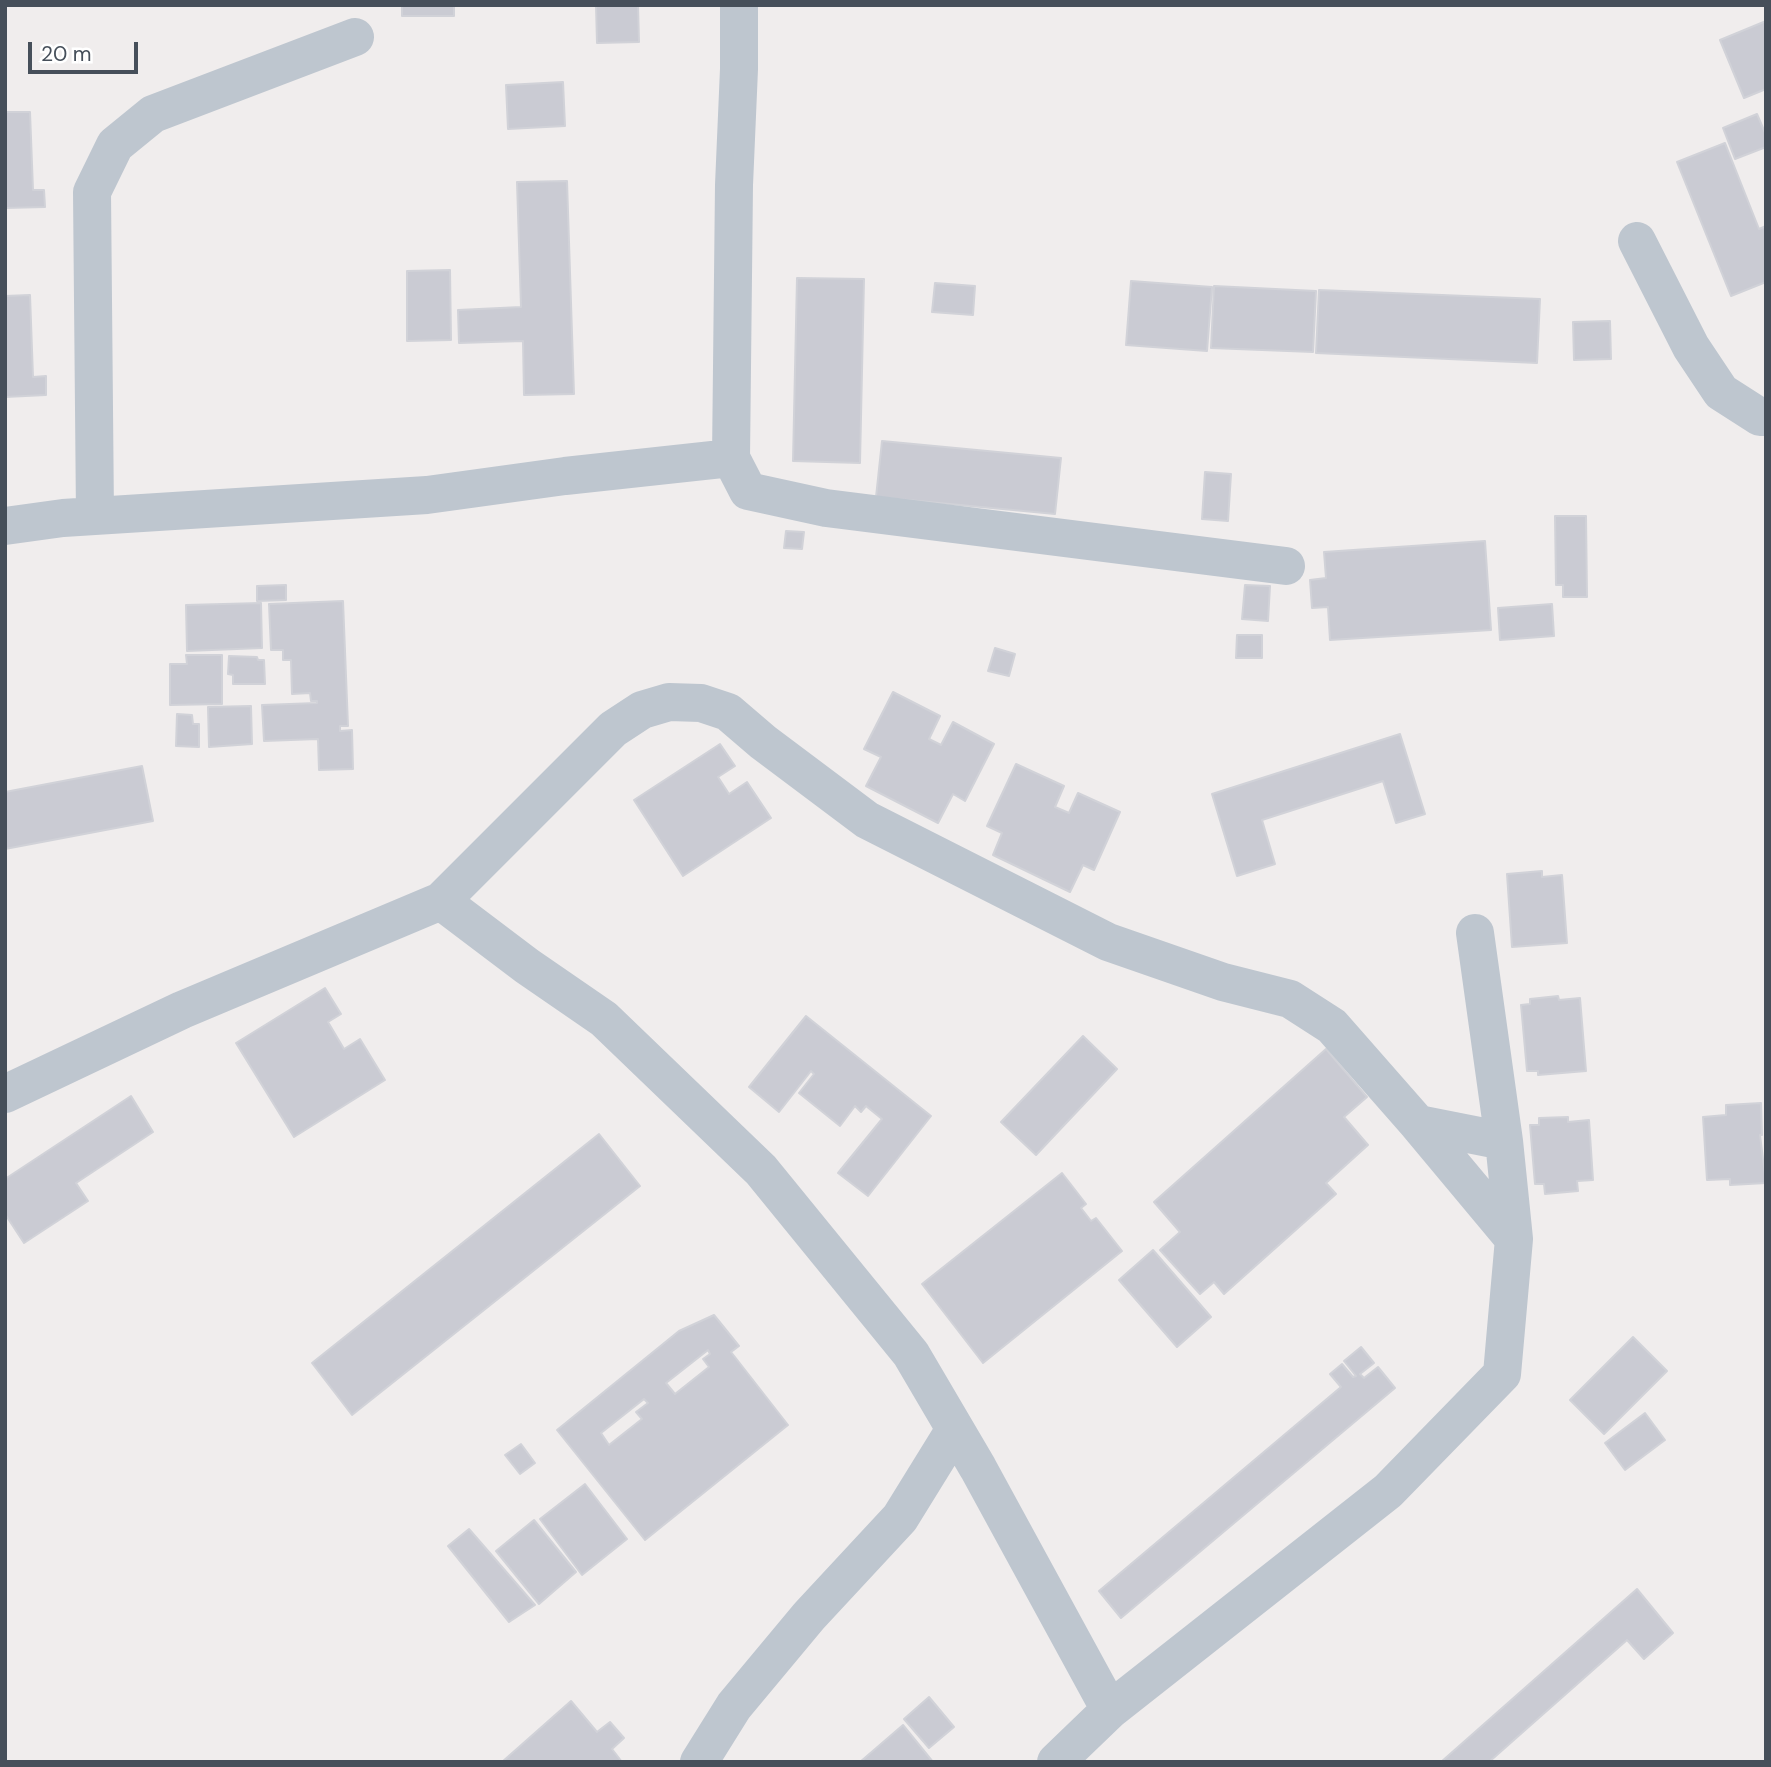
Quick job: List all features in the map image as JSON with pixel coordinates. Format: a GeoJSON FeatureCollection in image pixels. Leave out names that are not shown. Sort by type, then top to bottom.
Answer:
{"type":"FeatureCollection","features":[{"type":"Feature","properties":{"kind":"street"},"geometry":{"type":"LineString","coordinates":[[739,5],[731,458],[748,491],[826,508],[1286,566]]}},
{"type":"Feature","properties":{"kind":"street"},"geometry":{"type":"LineString","coordinates":[[95,516],[92,192],[115,145],[153,114],[355,37]]}},
{"type":"Feature","properties":{"kind":"street"},"geometry":{"type":"LineString","coordinates":[[1637,241],[1691,347],[1721,392],[1760,417],[1766,417]]}},
{"type":"Feature","properties":{"kind":"street"},"geometry":{"type":"LineString","coordinates":[[5,526],[95,516],[428,495],[565,476],[731,458]]}},
{"type":"Feature","properties":{"kind":"street"},"geometry":{"type":"LineString","coordinates":[[5,1094],[182,1010],[441,901],[613,729],[642,710],[669,702],[701,703],[728,712],[763,742],[867,820],[1108,942],[1223,982],[1290,999],[1332,1026],[1514,1240]]}},
{"type":"Feature","properties":{"kind":"street"},"geometry":{"type":"LineString","coordinates":[[441,901],[527,966],[604,1019],[761,1170],[911,1354],[1110,1710]]}},
{"type":"Feature","properties":{"kind":"street"},"geometry":{"type":"LineString","coordinates":[[1056,1762],[1110,1710],[1388,1491],[1502,1374],[1514,1240],[1504,1141],[1475,933]]}},
{"type":"Feature","properties":{"kind":"street"},"geometry":{"type":"LineString","coordinates":[[1418,1124],[1504,1141]]}},
{"type":"Feature","properties":{"kind":"street"},"geometry":{"type":"LineString","coordinates":[[699,1762],[734,1706],[809,1616],[900,1518],[955,1430]]}},
{"type":"Feature","properties":{"kind":"building"},"geometry":{"type":"Polygon","coordinates":[[[402,5],[454,5],[454,16],[402,16],[402,5]]]}},
{"type":"Feature","properties":{"kind":"building"},"geometry":{"type":"Polygon","coordinates":[[[596,5],[638,5],[639,42],[597,43],[596,5]]]}},
{"type":"Feature","properties":{"kind":"building"},"geometry":{"type":"Polygon","coordinates":[[[1766,21],[1766,89],[1744,98],[1720,40],[1766,21]]]}},
{"type":"Feature","properties":{"kind":"building"},"geometry":{"type":"Polygon","coordinates":[[[563,82],[565,126],[508,129],[506,85],[563,82]]]}},
{"type":"Feature","properties":{"kind":"building"},"geometry":{"type":"Polygon","coordinates":[[[5,112],[30,112],[33,190],[44,190],[45,207],[5,208],[5,112]]]}},
{"type":"Feature","properties":{"kind":"building"},"geometry":{"type":"Polygon","coordinates":[[[1757,114],[1766,135],[1766,147],[1735,159],[1723,128],[1757,114]]]}},
{"type":"Feature","properties":{"kind":"building"},"geometry":{"type":"Polygon","coordinates":[[[1725,143],[1759,229],[1766,226],[1766,282],[1731,296],[1677,162],[1725,143]]]}},
{"type":"Feature","properties":{"kind":"building"},"geometry":{"type":"Polygon","coordinates":[[[567,181],[574,394],[524,395],[523,341],[459,343],[458,310],[521,307],[517,182],[567,181]]]}},
{"type":"Feature","properties":{"kind":"building"},"geometry":{"type":"Polygon","coordinates":[[[450,270],[451,340],[407,341],[407,271],[450,270]]]}},
{"type":"Feature","properties":{"kind":"building"},"geometry":{"type":"Polygon","coordinates":[[[797,278],[864,279],[860,463],[793,461],[797,278]]]}},
{"type":"Feature","properties":{"kind":"building"},"geometry":{"type":"Polygon","coordinates":[[[1131,281],[1212,287],[1207,351],[1126,345],[1131,281]]]}},
{"type":"Feature","properties":{"kind":"building"},"geometry":{"type":"Polygon","coordinates":[[[935,283],[975,286],[973,315],[932,312],[935,283]]]}},
{"type":"Feature","properties":{"kind":"building"},"geometry":{"type":"Polygon","coordinates":[[[1214,286],[1316,291],[1313,352],[1211,348],[1214,286]]]}},
{"type":"Feature","properties":{"kind":"building"},"geometry":{"type":"Polygon","coordinates":[[[1319,290],[1540,299],[1537,363],[1316,353],[1319,290]]]}},
{"type":"Feature","properties":{"kind":"building"},"geometry":{"type":"Polygon","coordinates":[[[30,295],[33,377],[46,376],[46,395],[5,397],[5,296],[30,295]]]}},
{"type":"Feature","properties":{"kind":"building"},"geometry":{"type":"Polygon","coordinates":[[[1610,321],[1611,359],[1574,360],[1573,322],[1610,321]]]}},
{"type":"Feature","properties":{"kind":"building"},"geometry":{"type":"Polygon","coordinates":[[[882,441],[1061,458],[1055,514],[876,497],[882,441]]]}},
{"type":"Feature","properties":{"kind":"building"},"geometry":{"type":"Polygon","coordinates":[[[1205,472],[1231,474],[1228,521],[1202,519],[1205,472]]]}},
{"type":"Feature","properties":{"kind":"building"},"geometry":{"type":"Polygon","coordinates":[[[1555,516],[1586,516],[1587,597],[1563,597],[1563,585],[1556,585],[1555,516]]]}},
{"type":"Feature","properties":{"kind":"building"},"geometry":{"type":"Polygon","coordinates":[[[786,531],[804,532],[802,549],[784,548],[786,531]]]}},
{"type":"Feature","properties":{"kind":"building"},"geometry":{"type":"Polygon","coordinates":[[[1485,541],[1491,630],[1330,640],[1328,607],[1312,608],[1310,580],[1326,578],[1324,552],[1485,541]]]}},
{"type":"Feature","properties":{"kind":"building"},"geometry":{"type":"Polygon","coordinates":[[[286,585],[286,600],[257,601],[257,586],[286,585]]]}},
{"type":"Feature","properties":{"kind":"building"},"geometry":{"type":"Polygon","coordinates":[[[1245,585],[1270,586],[1268,621],[1242,619],[1245,585]]]}},
{"type":"Feature","properties":{"kind":"building"},"geometry":{"type":"Polygon","coordinates":[[[343,601],[348,726],[340,726],[340,731],[352,730],[353,769],[319,770],[318,739],[264,741],[262,705],[317,703],[311,701],[310,693],[292,694],[291,660],[283,660],[283,650],[271,650],[269,604],[343,601]]]}},
{"type":"Feature","properties":{"kind":"building"},"geometry":{"type":"Polygon","coordinates":[[[261,603],[262,648],[187,651],[186,605],[261,603]]]}},
{"type":"Feature","properties":{"kind":"building"},"geometry":{"type":"Polygon","coordinates":[[[1552,604],[1554,636],[1500,640],[1498,608],[1552,604]]]}},
{"type":"Feature","properties":{"kind":"building"},"geometry":{"type":"Polygon","coordinates":[[[1237,635],[1262,635],[1262,658],[1236,658],[1237,635]]]}},
{"type":"Feature","properties":{"kind":"building"},"geometry":{"type":"Polygon","coordinates":[[[995,648],[1015,654],[1009,676],[988,671],[995,648]]]}},
{"type":"Feature","properties":{"kind":"building"},"geometry":{"type":"Polygon","coordinates":[[[186,655],[222,655],[222,704],[170,705],[170,664],[187,664],[186,655]]]}},
{"type":"Feature","properties":{"kind":"building"},"geometry":{"type":"Polygon","coordinates":[[[229,656],[257,657],[258,660],[264,660],[265,684],[233,684],[233,675],[228,674],[229,656]]]}},
{"type":"Feature","properties":{"kind":"building"},"geometry":{"type":"Polygon","coordinates":[[[893,692],[940,716],[929,739],[941,745],[953,722],[994,744],[965,801],[953,794],[938,823],[866,786],[881,757],[864,749],[893,692]]]}},
{"type":"Feature","properties":{"kind":"building"},"geometry":{"type":"Polygon","coordinates":[[[251,706],[252,744],[209,747],[208,707],[251,706]]]}},
{"type":"Feature","properties":{"kind":"building"},"geometry":{"type":"Polygon","coordinates":[[[177,714],[192,715],[193,724],[199,724],[199,747],[176,746],[177,714]]]}},
{"type":"Feature","properties":{"kind":"building"},"geometry":{"type":"Polygon","coordinates":[[[1400,734],[1425,814],[1396,823],[1383,781],[1262,820],[1275,864],[1237,876],[1212,794],[1400,734]]]}},
{"type":"Feature","properties":{"kind":"building"},"geometry":{"type":"Polygon","coordinates":[[[720,744],[735,766],[718,777],[729,794],[747,782],[771,818],[683,876],[634,800],[720,744]]]}},
{"type":"Feature","properties":{"kind":"building"},"geometry":{"type":"Polygon","coordinates":[[[1016,764],[1064,786],[1055,807],[1069,813],[1078,793],[1120,812],[1094,870],[1083,865],[1070,892],[993,855],[1002,833],[987,826],[1016,764]]]}},
{"type":"Feature","properties":{"kind":"building"},"geometry":{"type":"Polygon","coordinates":[[[142,766],[153,821],[5,849],[5,792],[142,766]]]}},
{"type":"Feature","properties":{"kind":"building"},"geometry":{"type":"Polygon","coordinates":[[[1542,871],[1542,877],[1562,875],[1567,943],[1512,947],[1507,874],[1542,871]]]}},
{"type":"Feature","properties":{"kind":"building"},"geometry":{"type":"Polygon","coordinates":[[[325,988],[341,1014],[328,1022],[344,1049],[360,1039],[385,1080],[294,1137],[236,1043],[325,988]]]}},
{"type":"Feature","properties":{"kind":"building"},"geometry":{"type":"Polygon","coordinates":[[[1558,996],[1559,1000],[1580,998],[1586,1071],[1538,1075],[1538,1071],[1527,1071],[1521,1005],[1530,1004],[1530,999],[1558,996]]]}},
{"type":"Feature","properties":{"kind":"building"},"geometry":{"type":"Polygon","coordinates":[[[806,1016],[931,1116],[868,1196],[838,1173],[882,1119],[866,1106],[861,1112],[855,1106],[840,1126],[799,1093],[814,1074],[811,1071],[779,1112],[749,1087],[806,1016]]]}},
{"type":"Feature","properties":{"kind":"building"},"geometry":{"type":"Polygon","coordinates":[[[1083,1036],[1117,1069],[1036,1155],[1001,1122],[1083,1036]]]}},
{"type":"Feature","properties":{"kind":"building"},"geometry":{"type":"Polygon","coordinates":[[[1326,1049],[1367,1097],[1344,1117],[1368,1145],[1326,1183],[1336,1194],[1224,1294],[1214,1282],[1200,1294],[1160,1250],[1180,1232],[1154,1202],[1326,1049]]]}},
{"type":"Feature","properties":{"kind":"building"},"geometry":{"type":"Polygon","coordinates":[[[131,1096],[153,1132],[76,1183],[88,1201],[24,1243],[5,1214],[5,1179],[131,1096]]]}},
{"type":"Feature","properties":{"kind":"building"},"geometry":{"type":"Polygon","coordinates":[[[1761,1103],[1760,1135],[1766,1183],[1730,1185],[1730,1179],[1707,1180],[1703,1117],[1726,1115],[1726,1105],[1761,1103]]]}},
{"type":"Feature","properties":{"kind":"building"},"geometry":{"type":"Polygon","coordinates":[[[1568,1117],[1568,1122],[1589,1120],[1593,1180],[1577,1181],[1578,1191],[1545,1194],[1544,1184],[1535,1184],[1530,1125],[1539,1125],[1539,1118],[1568,1117]]]}},
{"type":"Feature","properties":{"kind":"building"},"geometry":{"type":"Polygon","coordinates":[[[599,1134],[640,1186],[352,1415],[312,1363],[599,1134]]]}},
{"type":"Feature","properties":{"kind":"building"},"geometry":{"type":"Polygon","coordinates":[[[1062,1173],[1086,1204],[1081,1208],[1091,1221],[1096,1218],[1122,1251],[983,1363],[922,1284],[1062,1173]]]}},
{"type":"Feature","properties":{"kind":"building"},"geometry":{"type":"Polygon","coordinates":[[[1153,1250],[1211,1317],[1177,1347],[1119,1280],[1153,1250]]]}},
{"type":"Feature","properties":{"kind":"building"},"geometry":{"type":"Polygon","coordinates":[[[714,1315],[739,1346],[731,1352],[788,1425],[645,1540],[557,1430],[679,1331],[714,1315]],[[708,1350],[666,1383],[675,1394],[709,1367],[703,1359],[710,1354],[708,1350]],[[644,1399],[601,1433],[609,1445],[642,1419],[636,1412],[648,1403],[644,1399]]]}},
{"type":"Feature","properties":{"kind":"building"},"geometry":{"type":"Polygon","coordinates":[[[1633,1337],[1667,1371],[1604,1434],[1570,1400],[1633,1337]]]}},
{"type":"Feature","properties":{"kind":"building"},"geometry":{"type":"Polygon","coordinates":[[[1361,1347],[1374,1363],[1360,1374],[1364,1378],[1378,1367],[1395,1388],[1121,1618],[1099,1591],[1341,1387],[1330,1374],[1342,1364],[1353,1377],[1356,1376],[1344,1361],[1361,1347]]]}},
{"type":"Feature","properties":{"kind":"building"},"geometry":{"type":"Polygon","coordinates":[[[1645,1413],[1665,1440],[1625,1470],[1605,1443],[1645,1413]]]}},
{"type":"Feature","properties":{"kind":"building"},"geometry":{"type":"Polygon","coordinates":[[[521,1444],[535,1463],[520,1474],[505,1455],[521,1444]]]}},
{"type":"Feature","properties":{"kind":"building"},"geometry":{"type":"Polygon","coordinates":[[[585,1484],[627,1539],[582,1575],[540,1519],[585,1484]]]}},
{"type":"Feature","properties":{"kind":"building"},"geometry":{"type":"Polygon","coordinates":[[[534,1520],[576,1572],[539,1604],[496,1551],[534,1520]]]}},
{"type":"Feature","properties":{"kind":"building"},"geometry":{"type":"Polygon","coordinates":[[[469,1529],[535,1605],[509,1622],[448,1546],[469,1529]]]}},
{"type":"Feature","properties":{"kind":"building"},"geometry":{"type":"Polygon","coordinates":[[[1637,1589],[1673,1633],[1644,1659],[1627,1640],[1489,1762],[1441,1762],[1637,1589]]]}},
{"type":"Feature","properties":{"kind":"building"},"geometry":{"type":"Polygon","coordinates":[[[929,1697],[954,1727],[929,1748],[904,1719],[929,1697]]]}},
{"type":"Feature","properties":{"kind":"building"},"geometry":{"type":"Polygon","coordinates":[[[571,1701],[597,1732],[610,1722],[624,1738],[612,1749],[622,1762],[502,1762],[571,1701]]]}},
{"type":"Feature","properties":{"kind":"building"},"geometry":{"type":"Polygon","coordinates":[[[903,1725],[933,1762],[860,1762],[903,1725]]]}}]}
